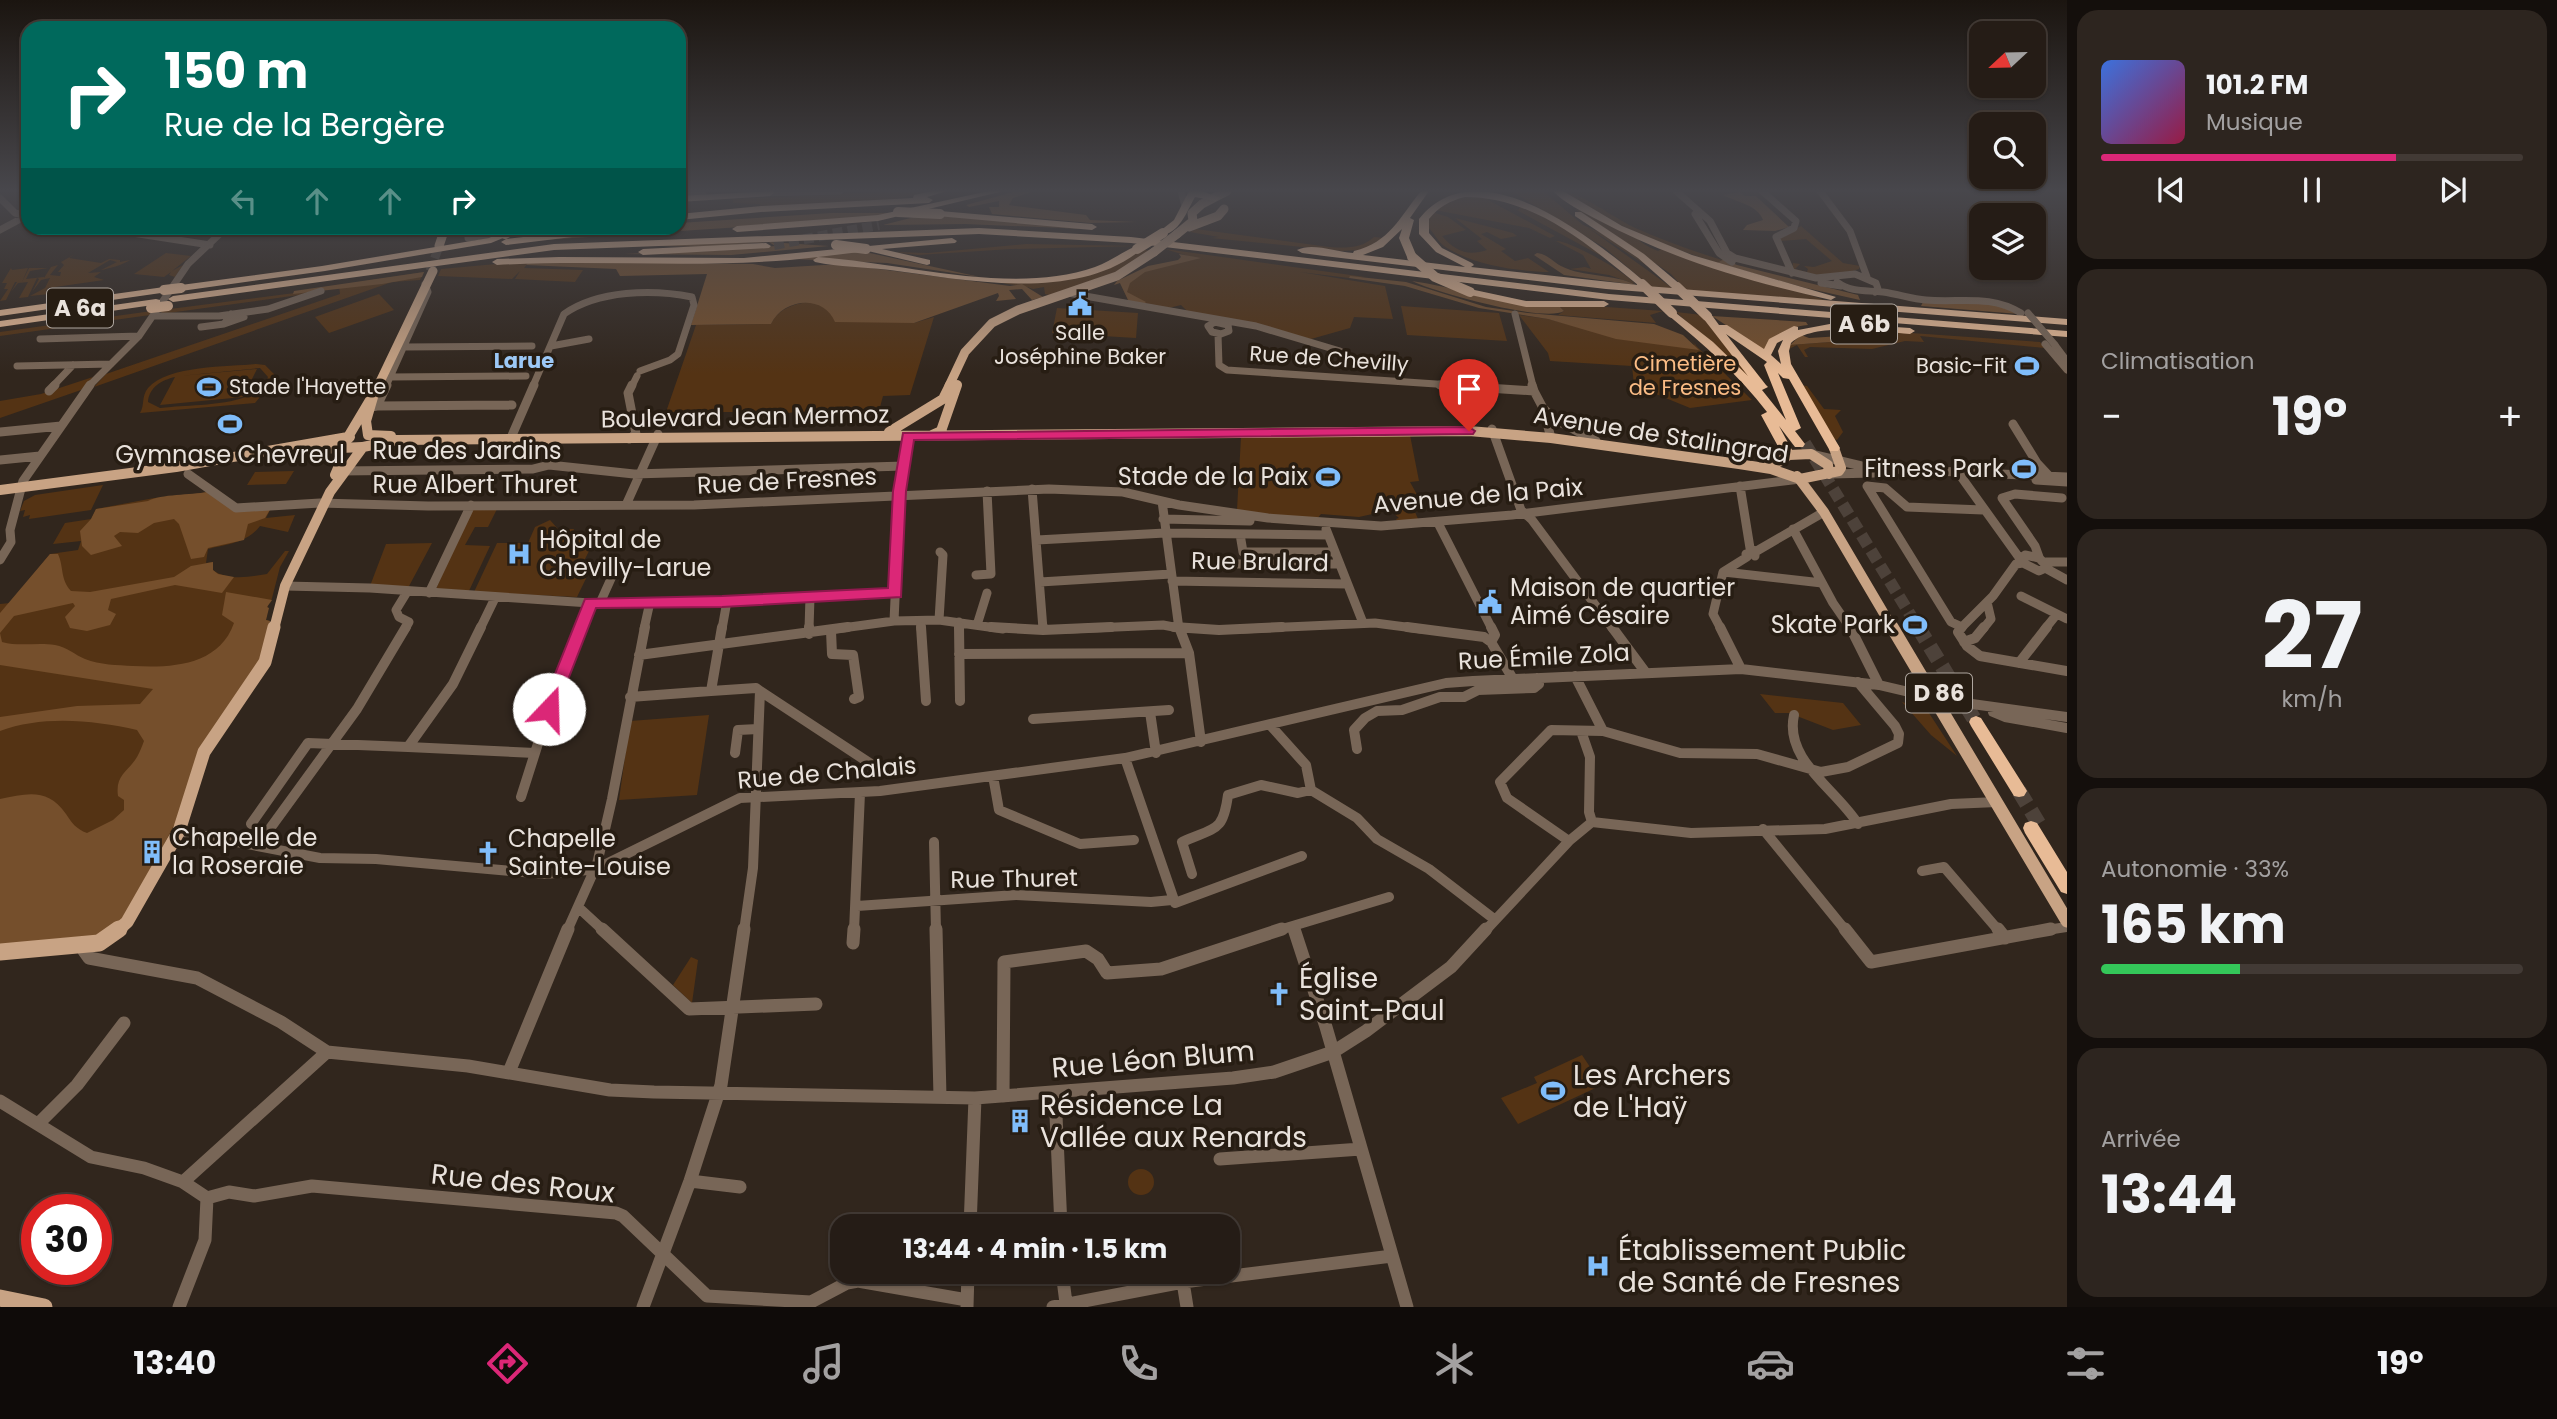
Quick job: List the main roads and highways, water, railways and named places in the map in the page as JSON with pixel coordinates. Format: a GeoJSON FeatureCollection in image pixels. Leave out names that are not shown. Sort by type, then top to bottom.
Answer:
{"type":"FeatureCollection","features":[{"type":"Feature","properties":{"kind":"highway"},"geometry":{"type":"LineString","coordinates":[[325,268],[420,252]]}},
{"type":"Feature","properties":{"kind":"highway","name":"A 6b"},"geometry":{"type":"LineString","coordinates":[[0,330],[325,268],[438,252]]}},
{"type":"Feature","properties":{"kind":"highway"},"geometry":{"type":"LineString","coordinates":[[174,297],[473,252]]}},
{"type":"Feature","properties":{"kind":"highway"},"geometry":{"type":"LineString","coordinates":[[174,297],[504,252]]}},
{"type":"Feature","properties":{"kind":"highway"},"geometry":{"type":"LineString","coordinates":[[298,287],[471,261],[659,252]]}},
{"type":"Feature","properties":{"kind":"highway"},"geometry":{"type":"LineString","coordinates":[[538,256],[749,257],[790,252]]}},
{"type":"Feature","properties":{"kind":"highway","name":"A 6b"},"geometry":{"type":"LineString","coordinates":[[0,313],[157,302],[174,297],[298,287],[513,261],[691,262],[770,259],[831,252]]}},
{"type":"Feature","properties":{"kind":"highway"},"geometry":{"type":"LineString","coordinates":[[879,252],[992,277],[1039,282]]}},
{"type":"Feature","properties":{"kind":"highway"},"geometry":{"type":"LineString","coordinates":[[691,262],[831,261],[1039,282],[1064,280],[1093,272],[1122,252]]}},
{"type":"Feature","properties":{"kind":"highway","name":"A 6b"},"geometry":{"type":"LineString","coordinates":[[1198,252],[1675,314],[2067,340]]}},
{"type":"Feature","properties":{"kind":"highway"},"geometry":{"type":"LineString","coordinates":[[1206,252],[1609,297],[2067,334]]}},
{"type":"Feature","properties":{"kind":"highway"},"geometry":{"type":"LineString","coordinates":[[1274,252],[1608,292],[2067,329]]}},
{"type":"Feature","properties":{"kind":"highway","name":"A 6b"},"geometry":{"type":"LineString","coordinates":[[1318,252],[1549,280],[2067,322]]}},
{"type":"Feature","properties":{"kind":"highway"},"geometry":{"type":"LineString","coordinates":[[1337,252],[1359,252]]}},
{"type":"Feature","properties":{"kind":"highway"},"geometry":{"type":"LineString","coordinates":[[1409,252],[1436,277],[1469,292],[1499,300],[1535,305],[1603,304],[1675,314],[1769,417],[1783,464]]}},
{"type":"Feature","properties":{"kind":"highway"},"geometry":{"type":"LineString","coordinates":[[1443,252],[1472,266],[1549,280]]}},
{"type":"Feature","properties":{"kind":"highway"},"geometry":{"type":"LineString","coordinates":[[1604,252],[1709,344],[1756,390],[1805,447]]}},
{"type":"Feature","properties":{"kind":"highway"},"geometry":{"type":"LineString","coordinates":[[1635,252],[1707,316],[1795,428]]}},
{"type":"Feature","properties":{"kind":"highway"},"geometry":{"type":"LineString","coordinates":[[1683,252],[1789,287],[1858,302],[1993,316]]}},
{"type":"Feature","properties":{"kind":"highway","name":"A 6a"},"geometry":{"type":"LineString","coordinates":[[0,322],[157,302]]}},
{"type":"Feature","properties":{"kind":"highway"},"geometry":{"type":"LineString","coordinates":[[1707,316],[1775,363],[1806,401]]}},
{"type":"Feature","properties":{"kind":"highway"},"geometry":{"type":"LineString","coordinates":[[1805,447],[1769,359],[1773,341],[1792,330],[1815,326],[1935,330]]}},
{"type":"Feature","properties":{"kind":"highway"},"geometry":{"type":"LineString","coordinates":[[1836,454],[1786,364],[1783,353],[1785,344],[1792,337],[1805,331],[1844,327]]}},
{"type":"Feature","properties":{"kind":"highway"},"geometry":{"type":"LineString","coordinates":[[1971,722],[2014,790]]}},
{"type":"Feature","properties":{"kind":"highway"},"geometry":{"type":"LineString","coordinates":[[2067,869],[2037,829],[2067,887]]}},
{"type":"Feature","properties":{"kind":"main road"},"geometry":{"type":"LineString","coordinates":[[992,326],[1028,309],[1105,281],[1156,252]]}},
{"type":"Feature","properties":{"kind":"main road"},"geometry":{"type":"LineString","coordinates":[[889,432],[943,399],[965,352],[992,326],[1014,312],[1122,277],[1156,252]]}},
{"type":"Feature","properties":{"kind":"main road"},"geometry":{"type":"LineString","coordinates":[[51,949],[84,951],[115,941],[125,932],[179,831],[208,744],[266,658],[285,586],[312,527],[341,471],[368,441],[366,421],[431,271]]}},
{"type":"Feature","properties":{"kind":"main road"},"geometry":{"type":"LineString","coordinates":[[928,436],[941,431],[965,361],[975,345],[992,326],[1014,312]]}},
{"type":"Feature","properties":{"kind":"main road"},"geometry":{"type":"LineString","coordinates":[[341,471],[341,444],[374,403]]}},
{"type":"Feature","properties":{"kind":"main road"},"geometry":{"type":"LineString","coordinates":[[908,434],[910,424],[918,415],[935,410],[961,431]]}},
{"type":"Feature","properties":{"kind":"main road","name":"Boulevard Jean Mermoz"},"geometry":{"type":"LineString","coordinates":[[221,461],[300,450],[363,447],[397,440],[908,434],[941,431],[1129,432]]}},
{"type":"Feature","properties":{"kind":"main road","name":"Avenue de Stalingrad"},"geometry":{"type":"LineString","coordinates":[[1492,431],[1783,464],[1805,478]]}},
{"type":"Feature","properties":{"kind":"main road","name":"Avenue de Stalingrad"},"geometry":{"type":"LineString","coordinates":[[1129,432],[1492,431],[1550,437]]}},
{"type":"Feature","properties":{"kind":"main road","name":"Boulevard Jean Mermoz"},"geometry":{"type":"LineString","coordinates":[[657,436],[889,432],[928,436],[1129,432]]}},
{"type":"Feature","properties":{"kind":"main road","name":"Boulevard Jean Mermoz"},"geometry":{"type":"LineString","coordinates":[[221,461],[368,435],[553,440],[632,436]]}},
{"type":"Feature","properties":{"kind":"main road","name":"Avenue de Stalingrad"},"geometry":{"type":"LineString","coordinates":[[1573,440],[1762,464],[1783,464]]}},
{"type":"Feature","properties":{"kind":"main road"},"geometry":{"type":"LineString","coordinates":[[1783,464],[1805,447],[1828,465],[1831,475]]}},
{"type":"Feature","properties":{"kind":"main road"},"geometry":{"type":"LineString","coordinates":[[1805,478],[1831,475],[1840,470],[1836,454]]}},
{"type":"Feature","properties":{"kind":"main road"},"geometry":{"type":"LineString","coordinates":[[0,492],[221,461]]}},
{"type":"Feature","properties":{"kind":"main road","name":"D 86"},"geometry":{"type":"LineString","coordinates":[[1783,464],[1787,463],[1805,478],[2067,910]]}},
{"type":"Feature","properties":{"kind":"main road","name":"D 86"},"geometry":{"type":"LineString","coordinates":[[1805,478],[1940,702],[2067,924]]}},
{"type":"Feature","properties":{"kind":"main road"},"geometry":{"type":"LineString","coordinates":[[0,952],[99,943],[110,938],[136,909]]}},
{"type":"Feature","properties":{"kind":"main road"},"geometry":{"type":"LineString","coordinates":[[0,1298],[44,1307]]}},
{"type":"Feature","properties":{"kind":"tunnel"},"geometry":{"type":"LineString","coordinates":[[430,271],[437,252]]}},
{"type":"Feature","properties":{"kind":"tunnel"},"geometry":{"type":"LineString","coordinates":[[1805,443],[1919,629]]}},
{"type":"Feature","properties":{"kind":"tunnel"},"geometry":{"type":"LineString","coordinates":[[1918,627],[1976,722]]}},
{"type":"Feature","properties":{"kind":"tunnel"},"geometry":{"type":"LineString","coordinates":[[2019,791],[2042,829]]}},
{"type":"Feature","properties":{"kind":"place","name":"Salle Joséphine Baker"},"geometry":{"type":"Point","coordinates":[1080,304]}},
{"type":"Feature","properties":{"kind":"place","name":"Basic-Fit"},"geometry":{"type":"Point","coordinates":[2027,366]}},
{"type":"Feature","properties":{"kind":"place","name":"Stade l'Hayette"},"geometry":{"type":"Point","coordinates":[209,387]}},
{"type":"Feature","properties":{"kind":"place","name":"Gymnase Chevreul"},"geometry":{"type":"Point","coordinates":[230,424]}},
{"type":"Feature","properties":{"kind":"place","name":"Fitness Park"},"geometry":{"type":"Point","coordinates":[2024,469]}},
{"type":"Feature","properties":{"kind":"place","name":"Stade de la Paix"},"geometry":{"type":"Point","coordinates":[1328,477]}},
{"type":"Feature","properties":{"kind":"place","name":"Hôpital de Chevilly-Larue"},"geometry":{"type":"Point","coordinates":[519,554]}},
{"type":"Feature","properties":{"kind":"place","name":"Maison de quartier Aimé Césaire"},"geometry":{"type":"Point","coordinates":[1490,602]}},
{"type":"Feature","properties":{"kind":"place","name":"Skate Park"},"geometry":{"type":"Point","coordinates":[1915,625]}},
{"type":"Feature","properties":{"kind":"place","name":"Chapelle de la Roseraie"},"geometry":{"type":"Point","coordinates":[152,852]}},
{"type":"Feature","properties":{"kind":"place","name":"Chapelle Sainte-Louise"},"geometry":{"type":"Point","coordinates":[488,853]}},
{"type":"Feature","properties":{"kind":"place","name":"Église Saint-Paul"},"geometry":{"type":"Point","coordinates":[1279,994]}},
{"type":"Feature","properties":{"kind":"place","name":"Les Archers de L'Haÿ"},"geometry":{"type":"Point","coordinates":[1553,1091]}},
{"type":"Feature","properties":{"kind":"place","name":"Résidence La Vallée aux Renards"},"geometry":{"type":"Point","coordinates":[1020,1121]}},
{"type":"Feature","properties":{"kind":"place","name":"Établissement Public de Santé de Fresnes"},"geometry":{"type":"Point","coordinates":[1598,1266]}},
{"type":"Feature","properties":{"kind":"district","name":"Larue"},"geometry":{"type":"Point","coordinates":[524,361]}},
{"type":"Feature","properties":{"kind":"park label","name":"Cimetière de Fresnes"},"geometry":{"type":"Point","coordinates":[1685,376]}}]}
